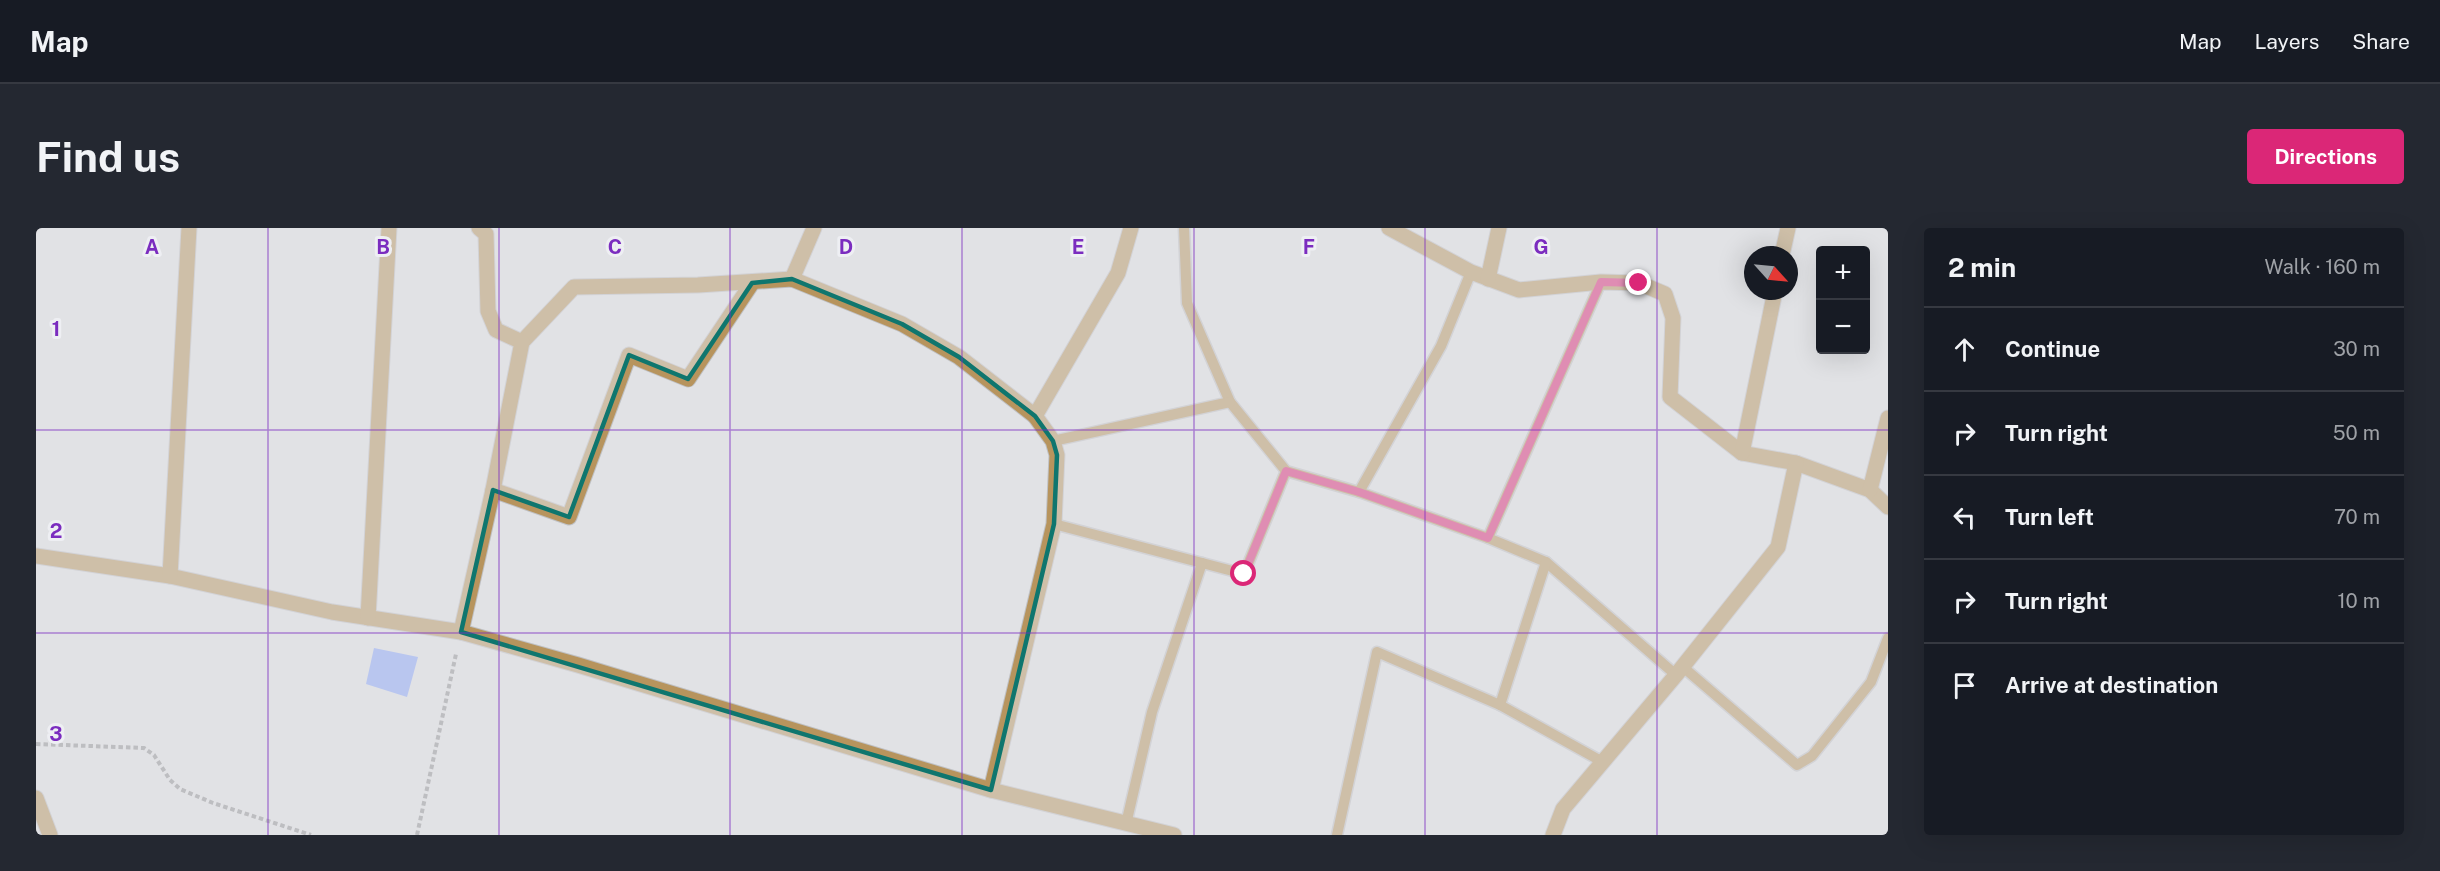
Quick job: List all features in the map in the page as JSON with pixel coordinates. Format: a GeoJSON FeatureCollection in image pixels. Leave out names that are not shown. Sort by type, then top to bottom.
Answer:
{"type":"FeatureCollection","features":[{"type":"Feature","properties":{"kind":"street"},"geometry":{"type":"LineString","coordinates":[[170,576],[189,228]]}},
{"type":"Feature","properties":{"kind":"street"},"geometry":{"type":"LineString","coordinates":[[368,618],[389,228]]}},
{"type":"Feature","properties":{"kind":"street"},"geometry":{"type":"LineString","coordinates":[[479,228],[486,234],[488,311],[496,330],[522,342]]}},
{"type":"Feature","properties":{"kind":"street"},"geometry":{"type":"LineString","coordinates":[[792,279],[814,228]]}},
{"type":"Feature","properties":{"kind":"street"},"geometry":{"type":"LineString","coordinates":[[1035,416],[1118,273],[1131,228]]}},
{"type":"Feature","properties":{"kind":"street"},"geometry":{"type":"LineString","coordinates":[[1389,228],[1471,272],[1519,290],[1601,282],[1639,283],[1665,294],[1673,318],[1670,397],[1742,453],[1796,463],[1870,490],[1888,507]]}},
{"type":"Feature","properties":{"kind":"street"},"geometry":{"type":"LineString","coordinates":[[1488,279],[1499,228]]}},
{"type":"Feature","properties":{"kind":"street"},"geometry":{"type":"LineString","coordinates":[[1784,246],[1788,228]]}},
{"type":"Feature","properties":{"kind":"street"},"geometry":{"type":"LineString","coordinates":[[461,632],[493,490],[522,342],[574,286],[752,283],[792,279],[902,324],[959,357],[1035,416],[1053,441],[1057,455],[1054,524],[991,790]]}},
{"type":"Feature","properties":{"kind":"street"},"geometry":{"type":"LineString","coordinates":[[493,490],[569,517],[629,355],[688,379],[752,283]]}},
{"type":"Feature","properties":{"kind":"street"},"geometry":{"type":"LineString","coordinates":[[1742,453],[1773,300]]}},
{"type":"Feature","properties":{"kind":"street"},"geometry":{"type":"LineString","coordinates":[[1870,490],[1888,418]]}},
{"type":"Feature","properties":{"kind":"street"},"geometry":{"type":"LineString","coordinates":[[1553,835],[1563,809],[1679,671],[1778,547],[1796,463]]}},
{"type":"Feature","properties":{"kind":"street"},"geometry":{"type":"LineString","coordinates":[[36,556],[170,576],[368,618],[461,632],[578,665],[991,790],[1126,824],[1144,831],[1174,835]]}},
{"type":"Feature","properties":{"kind":"street"},"geometry":{"type":"LineString","coordinates":[[36,798],[50,835]]}},
{"type":"Feature","properties":{"kind":"lane"},"geometry":{"type":"LineString","coordinates":[[1184,228],[1187,303],[1230,402],[1286,471],[1359,492],[1488,538],[1546,562],[1797,765],[1812,756],[1871,682],[1888,638]]}},
{"type":"Feature","properties":{"kind":"lane"},"geometry":{"type":"LineString","coordinates":[[1359,492],[1441,346],[1471,272]]}},
{"type":"Feature","properties":{"kind":"lane"},"geometry":{"type":"LineString","coordinates":[[1488,538],[1601,282]]}},
{"type":"Feature","properties":{"kind":"lane"},"geometry":{"type":"LineString","coordinates":[[1053,441],[1230,402]]}},
{"type":"Feature","properties":{"kind":"lane"},"geometry":{"type":"LineString","coordinates":[[1054,524],[1244,574],[1286,471]]}},
{"type":"Feature","properties":{"kind":"lane"},"geometry":{"type":"LineString","coordinates":[[1500,705],[1546,562]]}},
{"type":"Feature","properties":{"kind":"lane"},"geometry":{"type":"LineString","coordinates":[[1126,824],[1152,712],[1202,563]]}},
{"type":"Feature","properties":{"kind":"lane"},"geometry":{"type":"LineString","coordinates":[[1337,835],[1377,652],[1500,705],[1603,762]]}},
{"type":"Feature","properties":{"kind":"path"},"geometry":{"type":"LineString","coordinates":[[417,835],[461,632]]}},
{"type":"Feature","properties":{"kind":"path"},"geometry":{"type":"LineString","coordinates":[[36,744],[144,748],[153,755],[170,780],[180,789],[311,835]]}},
{"type":"Feature","properties":{"kind":"highlighted area"},"geometry":{"type":"Polygon","coordinates":[[[792,279],[902,324],[959,357],[1035,416],[1053,441],[1057,455],[1054,524],[991,790],[461,632],[493,490],[569,517],[629,355],[688,379],[752,283],[792,279]]]}},
{"type":"Feature","properties":{"kind":"building"},"geometry":{"type":"Polygon","coordinates":[[[374,648],[418,657],[407,697],[366,684],[374,648]]]}},
{"type":"Feature","properties":{"kind":"route"},"geometry":{"type":"LineString","coordinates":[[1244,574],[1286,471],[1359,492],[1488,538],[1601,282],[1639,283]]}}]}
